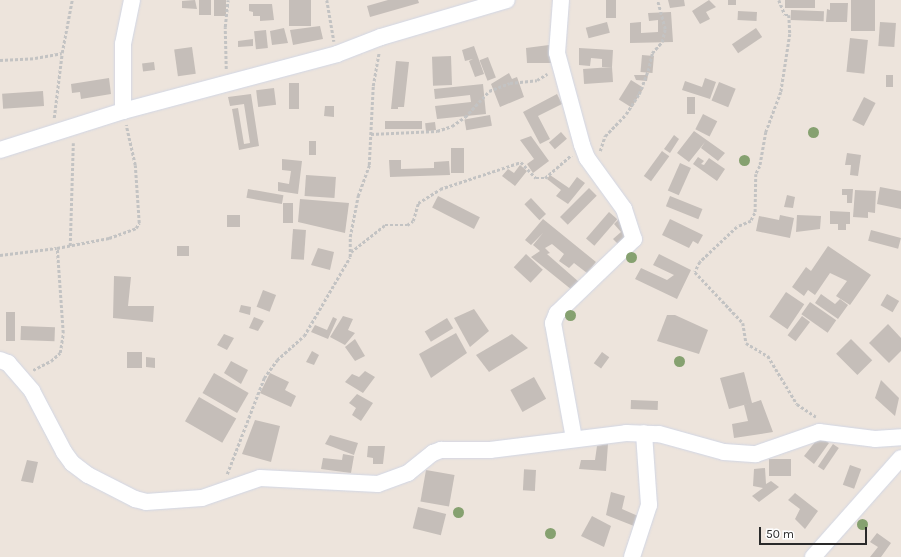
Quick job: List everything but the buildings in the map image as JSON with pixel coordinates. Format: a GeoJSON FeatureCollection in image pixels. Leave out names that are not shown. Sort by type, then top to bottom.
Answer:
{"type":"FeatureCollection","features":[{"type":"Feature","properties":{"kind":"street"},"geometry":{"type":"LineString","coordinates":[[123,111],[123,44],[132,0]]}},
{"type":"Feature","properties":{"kind":"street"},"geometry":{"type":"LineString","coordinates":[[0,150],[123,111],[337,54],[381,37],[507,0]]}},
{"type":"Feature","properties":{"kind":"street"},"geometry":{"type":"LineString","coordinates":[[561,0],[557,53],[582,145],[596,171],[624,209],[634,239],[557,313],[553,323],[574,439]]}},
{"type":"Feature","properties":{"kind":"street"},"geometry":{"type":"LineString","coordinates":[[0,360],[8,363],[32,391],[64,452],[72,463],[88,474],[135,499],[146,502],[191,500],[268,478],[378,484],[408,473],[433,453],[441,450],[490,450],[574,439],[644,433],[660,434],[724,452],[756,454],[819,432],[875,439],[901,437]]}},
{"type":"Feature","properties":{"kind":"street"},"geometry":{"type":"LineString","coordinates":[[632,557],[649,505],[644,433]]}},
{"type":"Feature","properties":{"kind":"street"},"geometry":{"type":"LineString","coordinates":[[813,557],[901,458]]}},
{"type":"Feature","properties":{"kind":"path"},"geometry":{"type":"LineString","coordinates":[[54,132],[56,94],[72,0]]}},
{"type":"Feature","properties":{"kind":"path"},"geometry":{"type":"LineString","coordinates":[[227,84],[225,27],[228,0]]}},
{"type":"Feature","properties":{"kind":"path"},"geometry":{"type":"LineString","coordinates":[[327,0],[337,54]]}},
{"type":"Feature","properties":{"kind":"path"},"geometry":{"type":"LineString","coordinates":[[596,171],[603,139],[626,114],[639,94],[647,75],[652,53],[662,42],[665,29],[657,0]]}},
{"type":"Feature","properties":{"kind":"path"},"geometry":{"type":"LineString","coordinates":[[779,0],[785,15],[789,15],[790,34],[781,92],[764,136],[760,166],[756,174],[755,214],[751,221],[737,227],[700,262],[695,272],[743,323],[746,343],[768,356],[797,404],[817,417]]}},
{"type":"Feature","properties":{"kind":"path"},"geometry":{"type":"LineString","coordinates":[[351,252],[350,232],[358,196],[369,165],[373,86],[381,37]]}},
{"type":"Feature","properties":{"kind":"path"},"geometry":{"type":"LineString","coordinates":[[0,60],[35,58],[62,53]]}},
{"type":"Feature","properties":{"kind":"path"},"geometry":{"type":"LineString","coordinates":[[371,134],[437,131],[452,126],[465,117],[489,91],[510,83],[544,77],[553,66],[557,53]]}},
{"type":"Feature","properties":{"kind":"path"},"geometry":{"type":"LineString","coordinates":[[0,255],[70,246],[109,238],[136,228],[139,223],[135,165],[123,111]]}},
{"type":"Feature","properties":{"kind":"path"},"geometry":{"type":"LineString","coordinates":[[70,246],[72,151],[75,126]]}},
{"type":"Feature","properties":{"kind":"path"},"geometry":{"type":"LineString","coordinates":[[220,492],[264,378],[277,360],[304,336],[334,287],[351,252],[386,225],[407,225],[413,221],[418,203],[440,189],[521,162],[536,178],[545,178],[582,145]]}},
{"type":"Feature","properties":{"kind":"path"},"geometry":{"type":"LineString","coordinates":[[20,376],[51,362],[60,353],[64,333],[57,248]]}}]}
